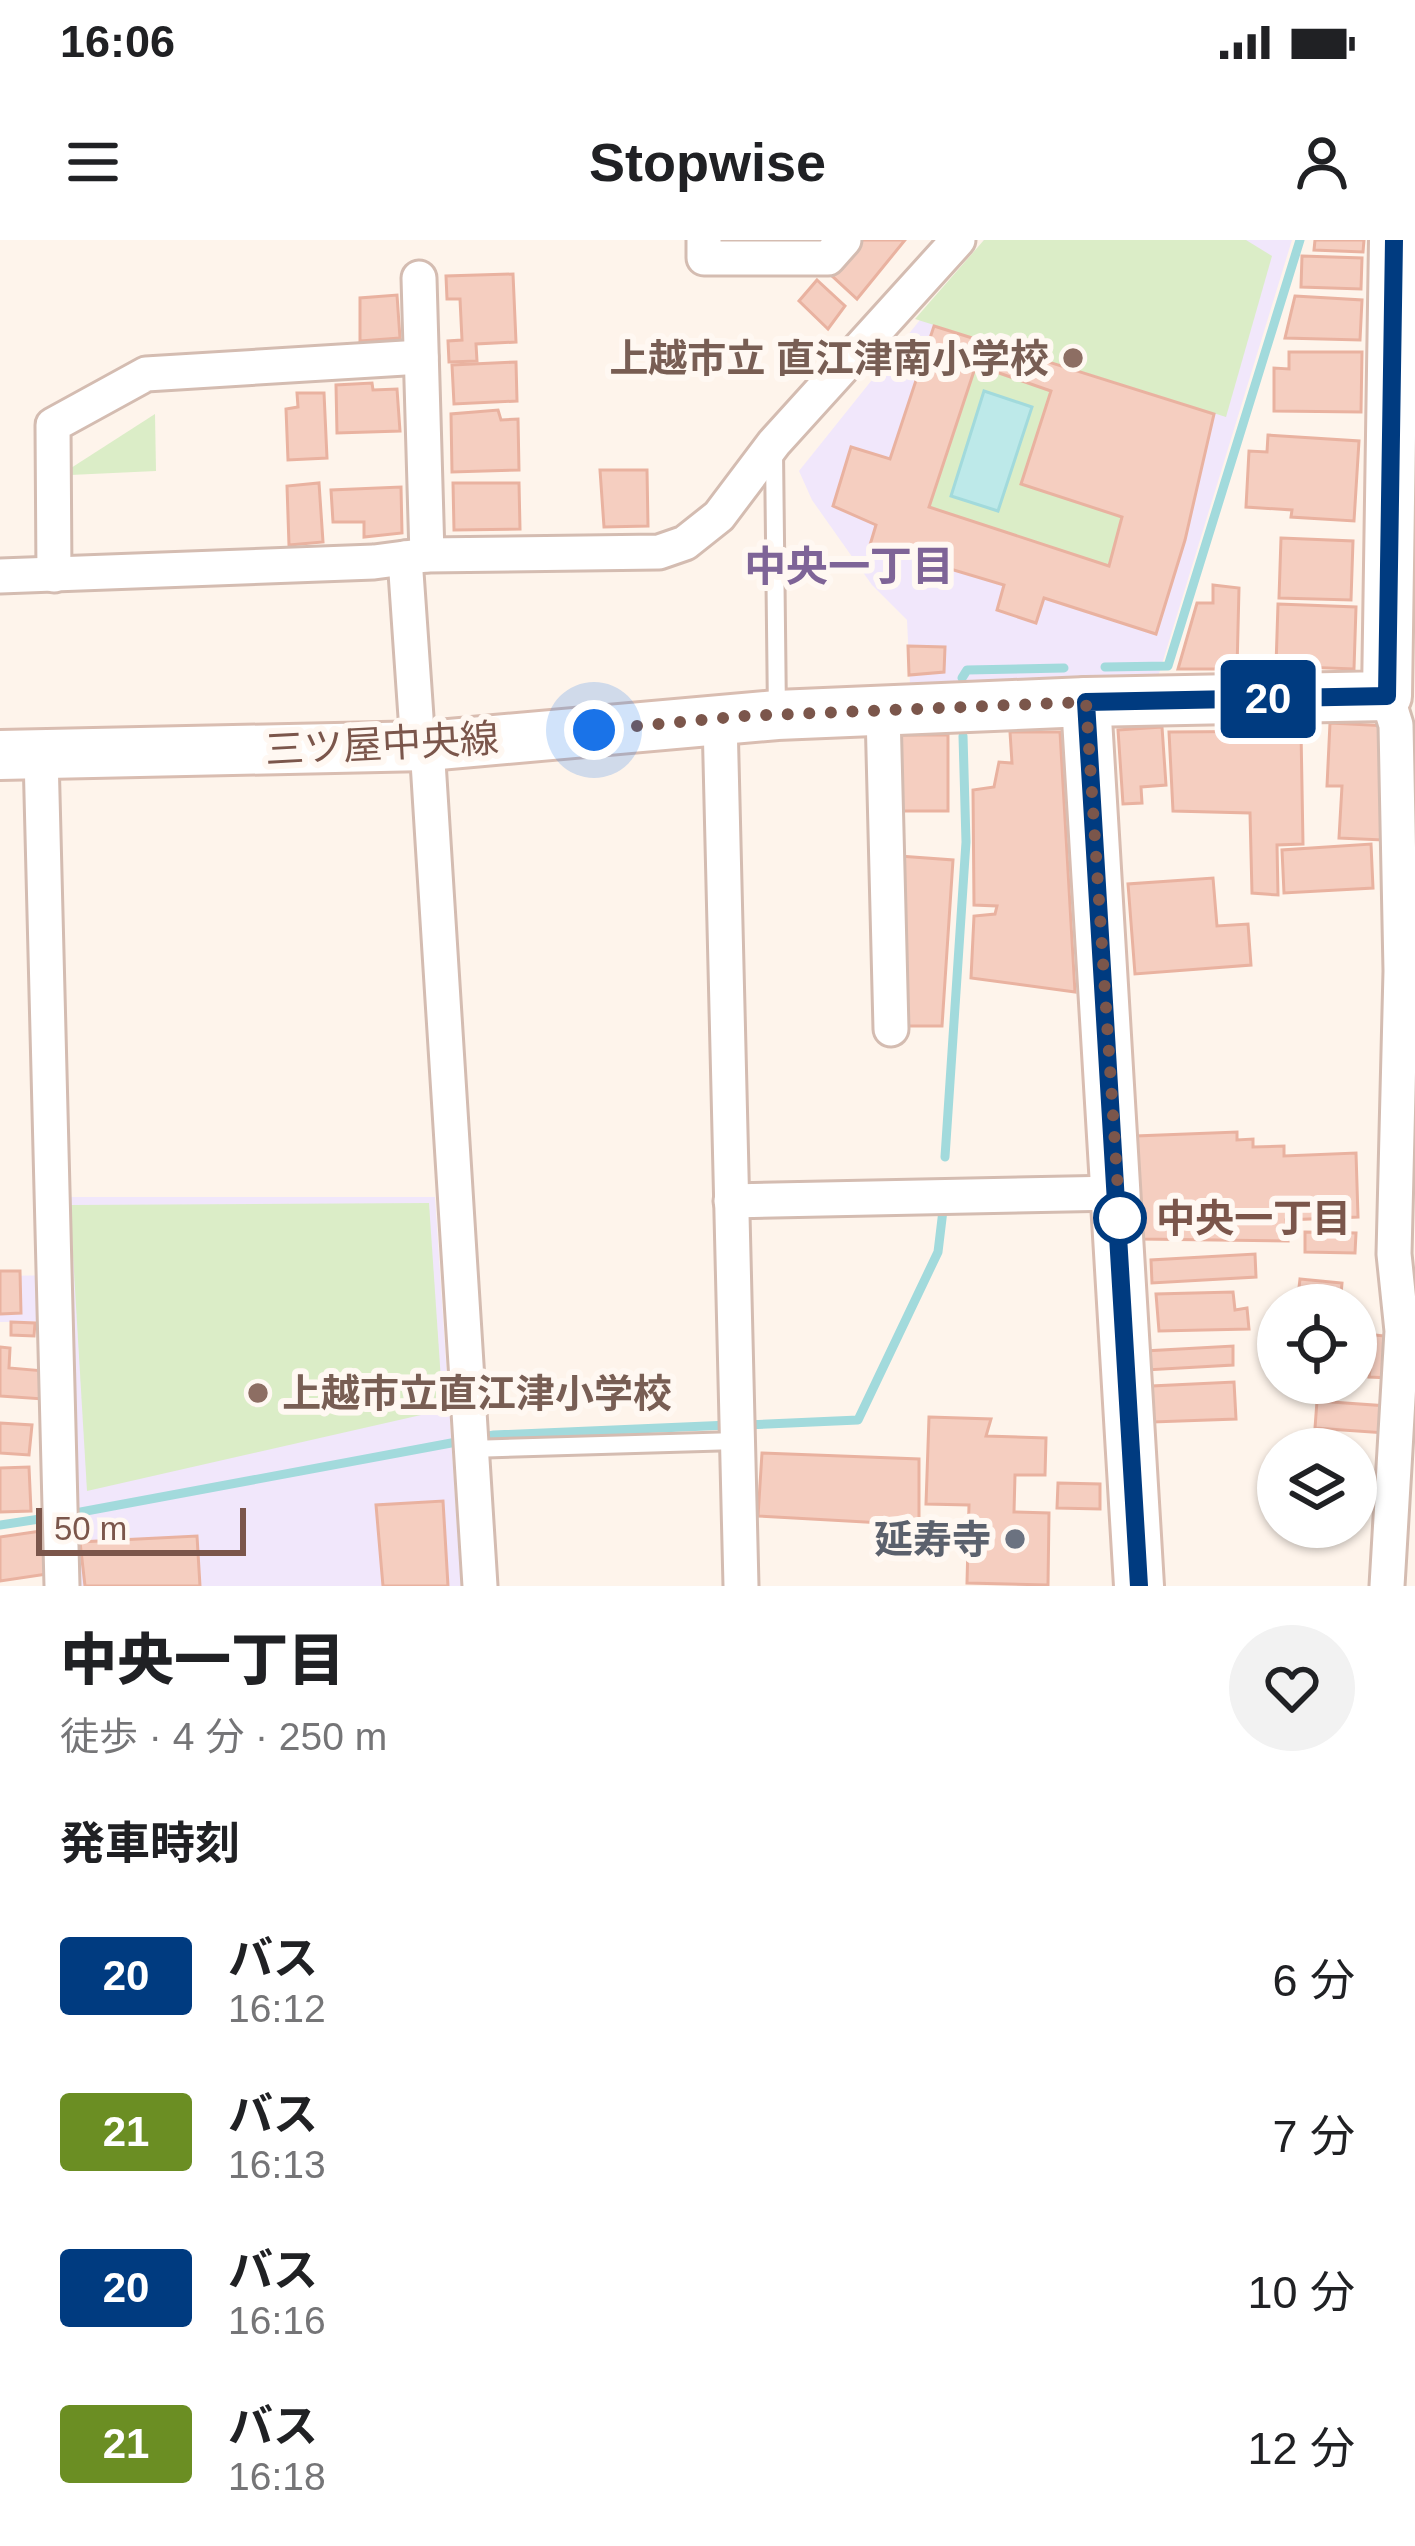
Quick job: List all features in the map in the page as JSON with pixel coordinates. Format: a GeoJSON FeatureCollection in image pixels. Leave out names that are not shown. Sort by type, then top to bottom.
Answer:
{"type":"FeatureCollection","features":[{"type":"Feature","properties":{"kind":"main road"},"geometry":{"type":"LineString","coordinates":[[1387,696],[1402,556],[1403,434],[1394,240]]}},
{"type":"Feature","properties":{"kind":"main road","name":"三ツ屋中央線"},"geometry":{"type":"LineString","coordinates":[[20,755],[422,746],[719,718],[1086,702],[1387,696]]}},
{"type":"Feature","properties":{"kind":"main road"},"geometry":{"type":"LineString","coordinates":[[1086,702],[1139,1586]]}},
{"type":"Feature","properties":{"kind":"street"},"geometry":{"type":"LineString","coordinates":[[704,240],[704,258],[828,258],[844,240]]}},
{"type":"Feature","properties":{"kind":"street"},"geometry":{"type":"LineString","coordinates":[[0,577],[673,549],[719,516],[774,443],[958,240]]}},
{"type":"Feature","properties":{"kind":"street"},"geometry":{"type":"LineString","coordinates":[[419,278],[416,557],[422,746],[480,1586]]}},
{"type":"Feature","properties":{"kind":"street"},"geometry":{"type":"LineString","coordinates":[[54,575],[53,425],[146,374],[421,357]]}},
{"type":"Feature","properties":{"kind":"street"},"geometry":{"type":"LineString","coordinates":[[1387,696],[1396,725],[1408,972],[1394,1254],[1408,1332],[1388,1586]]}},
{"type":"Feature","properties":{"kind":"street"},"geometry":{"type":"LineString","coordinates":[[883,712],[891,1029]]}},
{"type":"Feature","properties":{"kind":"street"},"geometry":{"type":"LineString","coordinates":[[719,718],[741,1586]]}},
{"type":"Feature","properties":{"kind":"street"},"geometry":{"type":"LineString","coordinates":[[20,755],[62,1586]]}},
{"type":"Feature","properties":{"kind":"street"},"geometry":{"type":"LineString","coordinates":[[731,1201],[1118,1193]]}},
{"type":"Feature","properties":{"kind":"lane"},"geometry":{"type":"LineString","coordinates":[[774,443],[777,715]]}},
{"type":"Feature","properties":{"kind":"lane"},"geometry":{"type":"LineString","coordinates":[[470,1449],[737,1441]]}},
{"type":"Feature","properties":{"kind":"shaded area","name":"上越市立 直江津南小学校"},"geometry":{"type":"Polygon","coordinates":[[[984,240],[1292,240],[1158,677],[910,684],[907,620],[872,585],[812,500],[799,471],[984,240]]]}},
{"type":"Feature","properties":{"kind":"shaded area","name":"上越市立直江津小学校"},"geometry":{"type":"Polygon","coordinates":[[[61,1197],[435,1197],[461,1586],[77,1586],[63,1321],[0,1322],[0,1276],[63,1275],[61,1197]]]}},
{"type":"Feature","properties":{"kind":"green space"},"geometry":{"type":"Polygon","coordinates":[[[984,240],[1246,240],[1272,256],[1226,417],[915,319],[984,240]]]}},
{"type":"Feature","properties":{"kind":"green space"},"geometry":{"type":"Polygon","coordinates":[[[976,365],[1051,391],[1022,484],[1122,517],[1109,566],[929,507],[976,365]]]}},
{"type":"Feature","properties":{"kind":"green space"},"geometry":{"type":"Polygon","coordinates":[[[155,414],[156,471],[70,475],[71,468],[155,414]]]}},
{"type":"Feature","properties":{"kind":"green space","name":"上越市立直江津小学校"},"geometry":{"type":"Polygon","coordinates":[[[429,1203],[443,1410],[87,1491],[70,1205],[429,1203]]]}},
{"type":"Feature","properties":{"kind":"water"},"geometry":{"type":"Polygon","coordinates":[[[984,391],[1032,407],[998,511],[951,496],[984,391]]]}},
{"type":"Feature","properties":{"kind":"building"},"geometry":{"type":"Polygon","coordinates":[[[858,240],[905,240],[857,299],[830,274],[858,240]]]}},
{"type":"Feature","properties":{"kind":"building"},"geometry":{"type":"Polygon","coordinates":[[[1315,240],[1364,240],[1363,252],[1314,250],[1315,240]]]}},
{"type":"Feature","properties":{"kind":"building"},"geometry":{"type":"Polygon","coordinates":[[[1302,256],[1362,258],[1361,289],[1301,287],[1302,256]]]}},
{"type":"Feature","properties":{"kind":"building"},"geometry":{"type":"Polygon","coordinates":[[[513,274],[516,342],[476,344],[477,361],[449,362],[448,341],[462,340],[460,299],[447,299],[446,276],[513,274]]]}},
{"type":"Feature","properties":{"kind":"building"},"geometry":{"type":"Polygon","coordinates":[[[817,280],[845,306],[828,329],[799,301],[817,280]]]}},
{"type":"Feature","properties":{"kind":"building"},"geometry":{"type":"Polygon","coordinates":[[[397,295],[400,338],[360,341],[360,298],[397,295]]]}},
{"type":"Feature","properties":{"kind":"building"},"geometry":{"type":"Polygon","coordinates":[[[1295,296],[1362,300],[1360,340],[1285,338],[1295,296]]]}},
{"type":"Feature","properties":{"kind":"building"},"geometry":{"type":"Polygon","coordinates":[[[934,326],[1214,414],[1185,540],[1156,634],[1044,598],[1036,623],[997,610],[1004,585],[870,545],[876,525],[833,506],[851,447],[890,459],[934,326]],[[976,365],[929,507],[1109,566],[1122,517],[1021,484],[1051,391],[976,365]]]}},
{"type":"Feature","properties":{"kind":"building"},"geometry":{"type":"Polygon","coordinates":[[[1289,352],[1362,352],[1361,412],[1274,411],[1274,368],[1289,369],[1289,352]]]}},
{"type":"Feature","properties":{"kind":"building"},"geometry":{"type":"Polygon","coordinates":[[[516,362],[517,401],[454,404],[452,365],[516,362]]]}},
{"type":"Feature","properties":{"kind":"building"},"geometry":{"type":"Polygon","coordinates":[[[372,383],[373,390],[397,389],[400,431],[337,433],[336,385],[372,383]]]}},
{"type":"Feature","properties":{"kind":"building"},"geometry":{"type":"Polygon","coordinates":[[[297,393],[324,393],[327,458],[288,460],[286,409],[298,407],[297,393]]]}},
{"type":"Feature","properties":{"kind":"building"},"geometry":{"type":"Polygon","coordinates":[[[498,410],[501,420],[518,419],[519,470],[452,472],[451,414],[498,410]]]}},
{"type":"Feature","properties":{"kind":"building"},"geometry":{"type":"Polygon","coordinates":[[[1268,435],[1359,441],[1354,521],[1291,517],[1292,510],[1246,507],[1249,451],[1267,452],[1268,435]]]}},
{"type":"Feature","properties":{"kind":"building"},"geometry":{"type":"Polygon","coordinates":[[[600,470],[647,470],[648,526],[604,527],[600,470]]]}},
{"type":"Feature","properties":{"kind":"building"},"geometry":{"type":"Polygon","coordinates":[[[319,483],[323,542],[289,545],[287,486],[319,483]]]}},
{"type":"Feature","properties":{"kind":"building"},"geometry":{"type":"Polygon","coordinates":[[[453,483],[519,483],[520,529],[454,530],[453,483]]]}},
{"type":"Feature","properties":{"kind":"building"},"geometry":{"type":"Polygon","coordinates":[[[401,487],[402,533],[364,537],[364,522],[333,522],[331,490],[401,487]]]}},
{"type":"Feature","properties":{"kind":"building"},"geometry":{"type":"Polygon","coordinates":[[[1281,538],[1353,541],[1351,600],[1279,598],[1281,538]]]}},
{"type":"Feature","properties":{"kind":"building"},"geometry":{"type":"Polygon","coordinates":[[[1213,585],[1239,588],[1237,669],[1178,669],[1197,603],[1213,603],[1213,585]]]}},
{"type":"Feature","properties":{"kind":"building"},"geometry":{"type":"Polygon","coordinates":[[[1278,604],[1356,607],[1354,669],[1276,666],[1278,604]]]}},
{"type":"Feature","properties":{"kind":"building"},"geometry":{"type":"Polygon","coordinates":[[[908,646],[945,647],[944,672],[909,675],[908,646]]]}},
{"type":"Feature","properties":{"kind":"building"},"geometry":{"type":"Polygon","coordinates":[[[1330,723],[1389,726],[1383,840],[1339,838],[1342,786],[1327,786],[1330,723]]]}},
{"type":"Feature","properties":{"kind":"building"},"geometry":{"type":"Polygon","coordinates":[[[1162,727],[1166,785],[1141,787],[1142,803],[1123,804],[1118,730],[1162,727]]]}},
{"type":"Feature","properties":{"kind":"building"},"geometry":{"type":"Polygon","coordinates":[[[1301,731],[1303,844],[1277,845],[1278,895],[1252,893],[1250,813],[1173,811],[1169,732],[1301,731]]]}},
{"type":"Feature","properties":{"kind":"building"},"geometry":{"type":"Polygon","coordinates":[[[1010,732],[1060,732],[1075,992],[971,978],[974,916],[995,914],[997,906],[974,905],[973,790],[994,787],[999,762],[1012,763],[1010,732]]]}},
{"type":"Feature","properties":{"kind":"building"},"geometry":{"type":"Polygon","coordinates":[[[895,735],[948,735],[948,811],[896,811],[895,735]]]}},
{"type":"Feature","properties":{"kind":"building"},"geometry":{"type":"Polygon","coordinates":[[[1371,844],[1373,888],[1284,893],[1282,850],[1371,844]]]}},
{"type":"Feature","properties":{"kind":"building"},"geometry":{"type":"Polygon","coordinates":[[[899,856],[953,860],[942,1026],[902,1026],[899,856]]]}},
{"type":"Feature","properties":{"kind":"building"},"geometry":{"type":"Polygon","coordinates":[[[1213,878],[1217,926],[1248,924],[1251,965],[1135,974],[1128,884],[1213,878]]]}},
{"type":"Feature","properties":{"kind":"building"},"geometry":{"type":"Polygon","coordinates":[[[1237,1132],[1237,1140],[1253,1139],[1253,1147],[1284,1146],[1284,1156],[1356,1153],[1358,1217],[1286,1220],[1288,1241],[1140,1239],[1136,1136],[1237,1132]]]}},
{"type":"Feature","properties":{"kind":"building"},"geometry":{"type":"Polygon","coordinates":[[[1305,1232],[1356,1233],[1355,1253],[1305,1252],[1305,1232]]]}},
{"type":"Feature","properties":{"kind":"building"},"geometry":{"type":"Polygon","coordinates":[[[1255,1254],[1256,1277],[1152,1283],[1151,1260],[1255,1254]]]}},
{"type":"Feature","properties":{"kind":"building"},"geometry":{"type":"Polygon","coordinates":[[[0,1271],[20,1271],[21,1313],[0,1314],[0,1271]]]}},
{"type":"Feature","properties":{"kind":"building"},"geometry":{"type":"Polygon","coordinates":[[[1300,1279],[1342,1283],[1342,1284],[1299,1284],[1300,1279]]]}},
{"type":"Feature","properties":{"kind":"building"},"geometry":{"type":"Polygon","coordinates":[[[1233,1292],[1235,1310],[1247,1308],[1249,1329],[1159,1331],[1156,1294],[1233,1292]]]}},
{"type":"Feature","properties":{"kind":"building"},"geometry":{"type":"Polygon","coordinates":[[[11,1322],[35,1323],[34,1336],[11,1335],[11,1322]]]}},
{"type":"Feature","properties":{"kind":"building"},"geometry":{"type":"Polygon","coordinates":[[[1377,1335],[1394,1337],[1390,1378],[1377,1377],[1377,1335]]]}},
{"type":"Feature","properties":{"kind":"building"},"geometry":{"type":"Polygon","coordinates":[[[1233,1346],[1233,1365],[1146,1370],[1145,1351],[1233,1346]]]}},
{"type":"Feature","properties":{"kind":"building"},"geometry":{"type":"Polygon","coordinates":[[[0,1347],[10,1348],[9,1368],[45,1371],[43,1399],[0,1396],[0,1347]]]}},
{"type":"Feature","properties":{"kind":"building"},"geometry":{"type":"Polygon","coordinates":[[[1234,1382],[1236,1419],[1153,1422],[1152,1386],[1234,1382]]]}},
{"type":"Feature","properties":{"kind":"building"},"geometry":{"type":"Polygon","coordinates":[[[1317,1404],[1387,1406],[1385,1433],[1377,1432],[1377,1428],[1315,1428],[1317,1404]]]}},
{"type":"Feature","properties":{"kind":"building"},"geometry":{"type":"Polygon","coordinates":[[[929,1417],[991,1419],[986,1436],[1046,1438],[1045,1475],[1015,1475],[1014,1512],[1049,1513],[1048,1585],[967,1583],[969,1505],[926,1504],[929,1417]]]}},
{"type":"Feature","properties":{"kind":"building"},"geometry":{"type":"Polygon","coordinates":[[[0,1423],[32,1425],[29,1455],[0,1453],[0,1423]]]}},
{"type":"Feature","properties":{"kind":"building"},"geometry":{"type":"Polygon","coordinates":[[[762,1453],[919,1459],[919,1525],[758,1516],[762,1453]]]}},
{"type":"Feature","properties":{"kind":"building"},"geometry":{"type":"Polygon","coordinates":[[[29,1467],[31,1511],[0,1512],[0,1468],[29,1467]]]}},
{"type":"Feature","properties":{"kind":"building"},"geometry":{"type":"Polygon","coordinates":[[[1058,1483],[1100,1484],[1100,1509],[1057,1508],[1058,1483]]]}},
{"type":"Feature","properties":{"kind":"building"},"geometry":{"type":"Polygon","coordinates":[[[443,1501],[448,1586],[383,1586],[376,1505],[443,1501]]]}},
{"type":"Feature","properties":{"kind":"building"},"geometry":{"type":"Polygon","coordinates":[[[41,1531],[47,1574],[0,1581],[0,1537],[41,1531]]]}},
{"type":"Feature","properties":{"kind":"building"},"geometry":{"type":"Polygon","coordinates":[[[197,1536],[200,1586],[85,1586],[80,1542],[197,1536]]]}},
{"type":"Feature","properties":{"kind":"waterway"},"geometry":{"type":"LineString","coordinates":[[1105,667],[1168,666],[1300,240]]}},
{"type":"Feature","properties":{"kind":"waterway"},"geometry":{"type":"LineString","coordinates":[[962,678],[967,670],[1064,668]]}},
{"type":"Feature","properties":{"kind":"waterway"},"geometry":{"type":"LineString","coordinates":[[945,1157],[966,842],[963,736]]}},
{"type":"Feature","properties":{"kind":"waterway"},"geometry":{"type":"LineString","coordinates":[[746,1425],[858,1420],[938,1252],[944,1202]]}},
{"type":"Feature","properties":{"kind":"waterway"},"geometry":{"type":"LineString","coordinates":[[70,1514],[494,1435],[730,1425]]}},
{"type":"Feature","properties":{"kind":"waterway"},"geometry":{"type":"LineString","coordinates":[[0,1525],[53,1517]]}},
{"type":"Feature","properties":{"kind":"bus line","name":"20"},"geometry":{"type":"LineString","coordinates":[[1139,1586],[1086,702],[1387,696],[1394,240]]}},
{"type":"Feature","properties":{"kind":"place","name":"上越市立 直江津南小学校"},"geometry":{"type":"Point","coordinates":[1073,358]}},
{"type":"Feature","properties":{"kind":"place","name":"中央一丁目"},"geometry":{"type":"Point","coordinates":[1120,1218]}},
{"type":"Feature","properties":{"kind":"place","name":"上越市立直江津小学校"},"geometry":{"type":"Point","coordinates":[258,1393]}},
{"type":"Feature","properties":{"kind":"place","name":"延寿寺"},"geometry":{"type":"Point","coordinates":[1015,1539]}},
{"type":"Feature","properties":{"kind":"district","name":"中央一丁目"},"geometry":{"type":"Point","coordinates":[849,566]}},
{"type":"Feature","properties":{"kind":"route"},"geometry":{"type":"LineString","coordinates":[[594,730],[743,716],[1086,702],[1121,1237],[1120,1218]]}}]}
